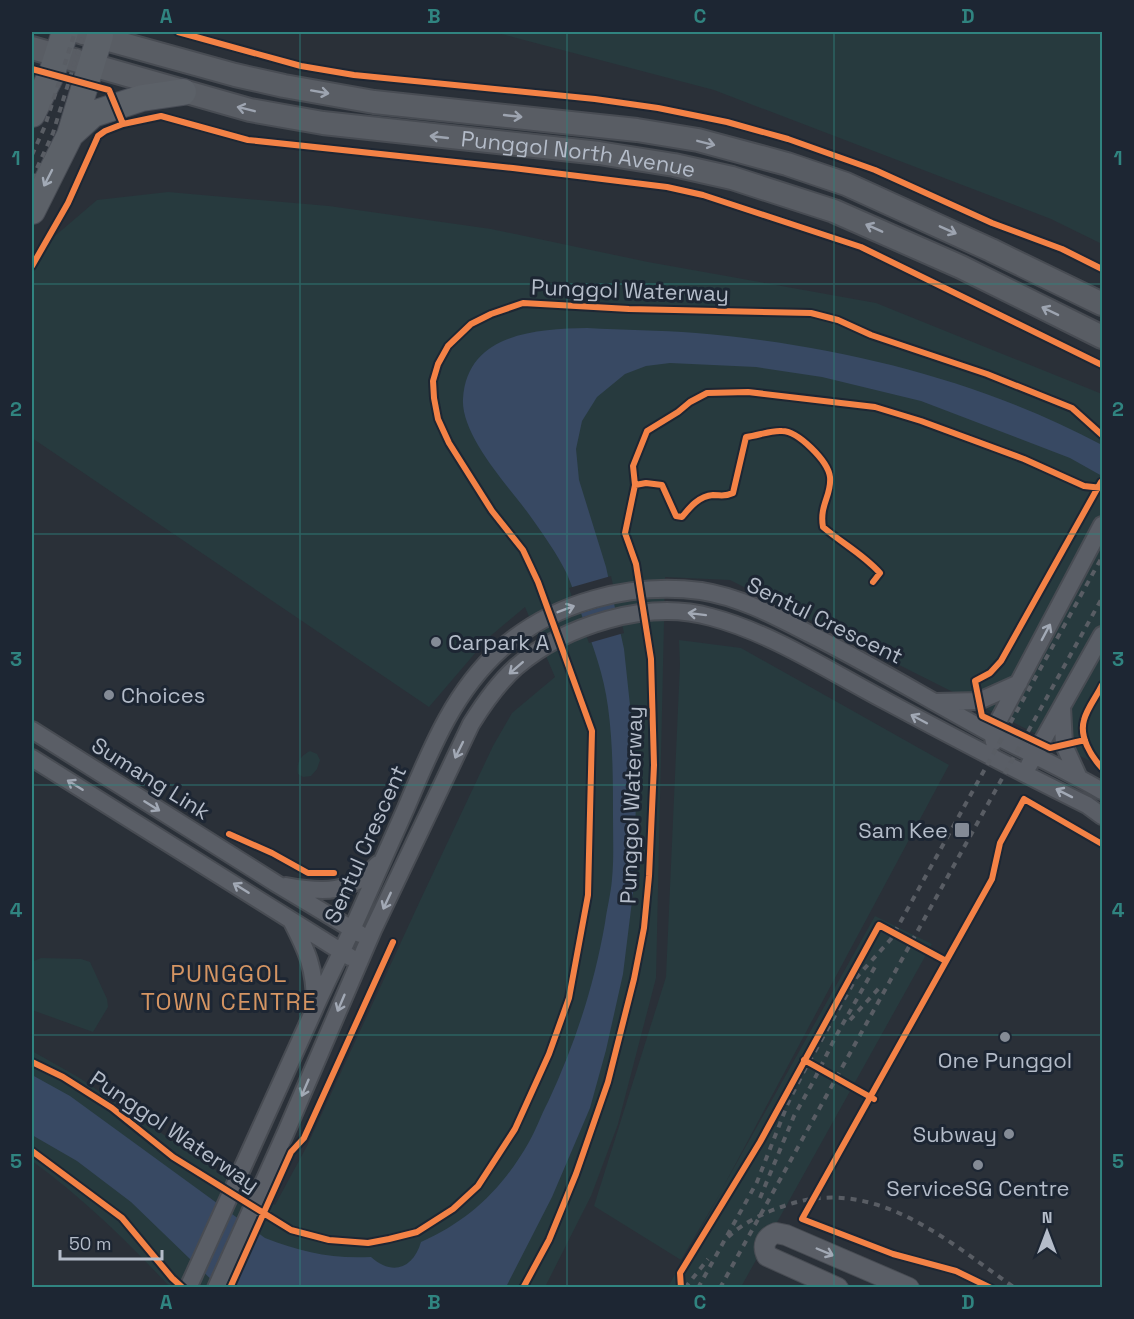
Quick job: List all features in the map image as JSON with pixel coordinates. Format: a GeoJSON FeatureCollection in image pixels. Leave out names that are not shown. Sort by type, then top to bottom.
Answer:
{"type":"FeatureCollection","features":[{"type":"Feature","properties":{"kind":"main road"},"geometry":{"type":"LineString","coordinates":[[32,114],[52,73],[64,32]]}},
{"type":"Feature","properties":{"kind":"main road"},"geometry":{"type":"LineString","coordinates":[[149,32],[172,57]]}},
{"type":"Feature","properties":{"kind":"main road"},"geometry":{"type":"LineString","coordinates":[[32,210],[70,135],[92,65],[94,33]]}},
{"type":"Feature","properties":{"kind":"main road","name":"Punggol North Avenue"},"geometry":{"type":"LineString","coordinates":[[94,33],[172,57],[284,86],[374,102],[637,130],[698,140],[787,164],[846,184],[1102,304]]}},
{"type":"Feature","properties":{"kind":"main road","name":"Punggol North Avenue"},"geometry":{"type":"LineString","coordinates":[[32,48],[250,110],[323,123],[599,153],[674,165],[732,178],[834,211],[960,267],[1102,337]]}},
{"type":"Feature","properties":{"kind":"main road"},"geometry":{"type":"LineString","coordinates":[[70,135],[93,114],[142,98],[183,92]]}},
{"type":"Feature","properties":{"kind":"street"},"geometry":{"type":"LineString","coordinates":[[1004,763],[992,734],[1102,525]]}},
{"type":"Feature","properties":{"kind":"street","name":"Sentul Crescent"},"geometry":{"type":"LineString","coordinates":[[188,1287],[451,710],[471,682],[499,650],[528,628],[556,613],[616,593],[661,589],[699,591],[720,595],[768,612],[1102,791]]}},
{"type":"Feature","properties":{"kind":"street","name":"Sentul Crescent"},"geometry":{"type":"LineString","coordinates":[[216,1287],[286,1132],[358,962],[471,724],[487,699],[516,668],[562,637],[594,623],[625,615],[685,613],[709,616],[753,631],[1087,805],[1102,816]]}},
{"type":"Feature","properties":{"kind":"street"},"geometry":{"type":"LineString","coordinates":[[1024,773],[1102,635]]}},
{"type":"Feature","properties":{"kind":"street"},"geometry":{"type":"LineString","coordinates":[[936,702],[979,701],[1018,683]]}},
{"type":"Feature","properties":{"kind":"street"},"geometry":{"type":"LineString","coordinates":[[1062,706],[1064,745],[1079,778]]}},
{"type":"Feature","properties":{"kind":"street","name":"Sumang Link"},"geometry":{"type":"LineString","coordinates":[[32,730],[276,885],[369,940]]}},
{"type":"Feature","properties":{"kind":"street","name":"Sumang Link"},"geometry":{"type":"LineString","coordinates":[[32,758],[358,962]]}},
{"type":"Feature","properties":{"kind":"street"},"geometry":{"type":"LineString","coordinates":[[276,885],[320,891],[338,890],[369,874],[385,858]]}},
{"type":"Feature","properties":{"kind":"street"},"geometry":{"type":"LineString","coordinates":[[290,919],[304,944],[315,977],[315,1007]]}},
{"type":"Feature","properties":{"kind":"street"},"geometry":{"type":"LineString","coordinates":[[838,1287],[766,1256],[764,1245],[766,1239],[776,1233],[786,1234],[909,1287]]}},
{"type":"Feature","properties":{"kind":"green space"},"geometry":{"type":"Polygon","coordinates":[[[494,32],[1102,32],[1102,244],[1051,219],[714,90],[494,32]]]}},
{"type":"Feature","properties":{"kind":"green space"},"geometry":{"type":"Polygon","coordinates":[[[168,192],[329,206],[491,229],[648,262],[876,303],[1102,394],[1102,767],[730,580],[665,577],[656,978],[618,1124],[591,1196],[545,1287],[170,1287],[104,1221],[32,1161],[32,1051],[78,1077],[219,1172],[275,1205],[307,1146],[493,746],[512,713],[555,677],[525,607],[488,638],[429,707],[32,438],[32,271],[49,241],[97,200],[168,192]]]}},
{"type":"Feature","properties":{"kind":"green space"},"geometry":{"type":"Polygon","coordinates":[[[679,640],[741,648],[949,765],[722,1189],[875,916],[932,944],[741,1287],[668,1287],[721,1192],[681,1260],[594,1206],[666,977],[680,664],[679,640]]]}},
{"type":"Feature","properties":{"kind":"green space"},"geometry":{"type":"Polygon","coordinates":[[[310,751],[317,754],[320,760],[311,776],[303,777],[298,774],[298,763],[310,751]]]}},
{"type":"Feature","properties":{"kind":"green space"},"geometry":{"type":"Polygon","coordinates":[[[41,958],[81,959],[90,962],[107,999],[108,1007],[93,1032],[32,1010],[32,965],[34,961],[41,958]]]}},
{"type":"Feature","properties":{"kind":"water"},"geometry":{"type":"Polygon","coordinates":[[[587,328],[682,332],[749,339],[853,356],[905,369],[1006,401],[1102,445],[1102,476],[1070,458],[921,401],[822,377],[756,367],[670,363],[646,366],[625,374],[597,397],[582,421],[576,449],[579,480],[606,567],[624,649],[637,771],[633,893],[623,974],[590,1108],[552,1197],[506,1287],[219,1287],[131,1202],[77,1161],[32,1135],[32,1075],[70,1096],[265,1238],[316,1254],[371,1257],[387,1266],[401,1267],[413,1258],[421,1242],[438,1234],[469,1213],[508,1174],[532,1137],[558,1080],[575,1036],[595,969],[613,871],[612,748],[608,707],[601,672],[567,574],[544,535],[477,444],[464,413],[463,399],[467,377],[477,360],[491,348],[507,339],[526,334],[547,330],[587,328]]]}},
{"type":"Feature","properties":{"kind":"pier"},"geometry":{"type":"Polygon","coordinates":[[[611,576],[617,602],[578,614],[569,588],[611,576]]]}},
{"type":"Feature","properties":{"kind":"pier"},"geometry":{"type":"Polygon","coordinates":[[[618,607],[624,633],[589,643],[580,618],[618,607]]]}},
{"type":"Feature","properties":{"kind":"railway"},"geometry":{"type":"LineString","coordinates":[[32,155],[45,126],[75,32]]}},
{"type":"Feature","properties":{"kind":"railway"},"geometry":{"type":"LineString","coordinates":[[32,179],[53,133],[84,32]]}},
{"type":"Feature","properties":{"kind":"railway"},"geometry":{"type":"LineString","coordinates":[[698,1288],[757,1182],[788,1103],[803,1073],[856,978],[891,939],[1102,557]]}},
{"type":"Feature","properties":{"kind":"railway"},"geometry":{"type":"LineString","coordinates":[[720,1288],[1102,598]]}},
{"type":"Feature","properties":{"kind":"railway"},"geometry":{"type":"LineString","coordinates":[[760,1198],[794,1116],[876,965]]}},
{"type":"Feature","properties":{"kind":"railway"},"geometry":{"type":"LineString","coordinates":[[850,1020],[880,987]]}},
{"type":"Feature","properties":{"kind":"railway"},"geometry":{"type":"LineString","coordinates":[[728,1237],[754,1218],[784,1206],[817,1198],[848,1199],[878,1205],[907,1217],[962,1250],[1015,1288]]}},
{"type":"Feature","properties":{"kind":"railway"},"geometry":{"type":"LineString","coordinates":[[685,1288],[708,1259]]}},
{"type":"Feature","properties":{"kind":"cycle path"},"geometry":{"type":"LineString","coordinates":[[178,32],[301,66],[354,75],[595,99],[658,108],[727,122],[788,139],[875,170],[992,223],[1062,249],[1102,269]]}},
{"type":"Feature","properties":{"kind":"cycle path"},"geometry":{"type":"LineString","coordinates":[[32,69],[109,90],[123,124]]}},
{"type":"Feature","properties":{"kind":"cycle path"},"geometry":{"type":"LineString","coordinates":[[32,266],[68,203],[98,136],[123,124],[161,116],[248,140],[513,168],[667,187],[703,195],[861,247],[1102,365]]}},
{"type":"Feature","properties":{"kind":"cycle path","name":"Punggol Waterway"},"geometry":{"type":"LineString","coordinates":[[32,1062],[63,1077],[112,1108],[173,1157],[291,1230],[329,1240],[368,1243],[417,1232],[453,1209],[478,1186],[515,1129],[549,1054],[569,998],[588,895],[592,731],[538,582],[523,550],[492,511],[449,443],[438,419],[433,381],[438,364],[448,346],[471,324],[523,303],[629,309],[811,313],[838,320],[871,335],[987,374],[1072,408],[1102,435]]}},
{"type":"Feature","properties":{"kind":"cycle path","name":"Punggol Waterway"},"geometry":{"type":"LineString","coordinates":[[523,1288],[549,1240],[576,1174],[608,1082],[634,979],[644,928],[649,876],[654,765],[651,659],[636,564],[625,533],[635,485],[633,466],[647,431],[707,393],[748,392],[875,407],[921,421],[1024,459],[1084,486],[1102,488]]}},
{"type":"Feature","properties":{"kind":"cycle path"},"geometry":{"type":"LineString","coordinates":[[635,485],[646,483],[662,485],[676,516],[682,517],[703,497],[733,493],[746,437],[773,431],[789,432],[804,441],[818,455],[828,470],[830,483],[823,512],[823,527],[867,560],[880,573],[873,582]]}},
{"type":"Feature","properties":{"kind":"cycle path"},"geometry":{"type":"LineString","coordinates":[[1085,740],[1050,748],[982,716],[975,681],[990,673],[1001,661],[1101,482]]}},
{"type":"Feature","properties":{"kind":"cycle path"},"geometry":{"type":"LineString","coordinates":[[1102,685],[1087,711],[1083,726],[1087,746],[1102,768]]}},
{"type":"Feature","properties":{"kind":"cycle path"},"geometry":{"type":"LineString","coordinates":[[991,1288],[956,1271],[893,1254],[802,1219],[992,879],[1000,843],[1024,799],[1102,844]]}},
{"type":"Feature","properties":{"kind":"cycle path"},"geometry":{"type":"LineString","coordinates":[[229,834],[272,853],[308,873],[334,873]]}},
{"type":"Feature","properties":{"kind":"cycle path"},"geometry":{"type":"LineString","coordinates":[[681,1288],[680,1273],[760,1142],[879,925],[946,961]]}},
{"type":"Feature","properties":{"kind":"cycle path"},"geometry":{"type":"LineString","coordinates":[[230,1288],[291,1152],[304,1138],[393,942]]}},
{"type":"Feature","properties":{"kind":"cycle path"},"geometry":{"type":"LineString","coordinates":[[804,1060],[874,1099]]}},
{"type":"Feature","properties":{"kind":"cycle path"},"geometry":{"type":"LineString","coordinates":[[32,1151],[122,1218],[183,1288]]}},
{"type":"Feature","properties":{"kind":"place","name":"Carpark A"},"geometry":{"type":"Point","coordinates":[436,642]}},
{"type":"Feature","properties":{"kind":"place","name":"Choices"},"geometry":{"type":"Point","coordinates":[109,695]}},
{"type":"Feature","properties":{"kind":"place","name":"Sam Kee"},"geometry":{"type":"Point","coordinates":[962,830]}},
{"type":"Feature","properties":{"kind":"place","name":"One Punggol"},"geometry":{"type":"Point","coordinates":[1005,1037]}},
{"type":"Feature","properties":{"kind":"place","name":"Subway"},"geometry":{"type":"Point","coordinates":[1009,1134]}},
{"type":"Feature","properties":{"kind":"place","name":"ServiceSG Centre"},"geometry":{"type":"Point","coordinates":[978,1165]}},
{"type":"Feature","properties":{"kind":"district","name":"PUNGGOL TOWN CENTRE"},"geometry":{"type":"Point","coordinates":[229,987]}}]}
